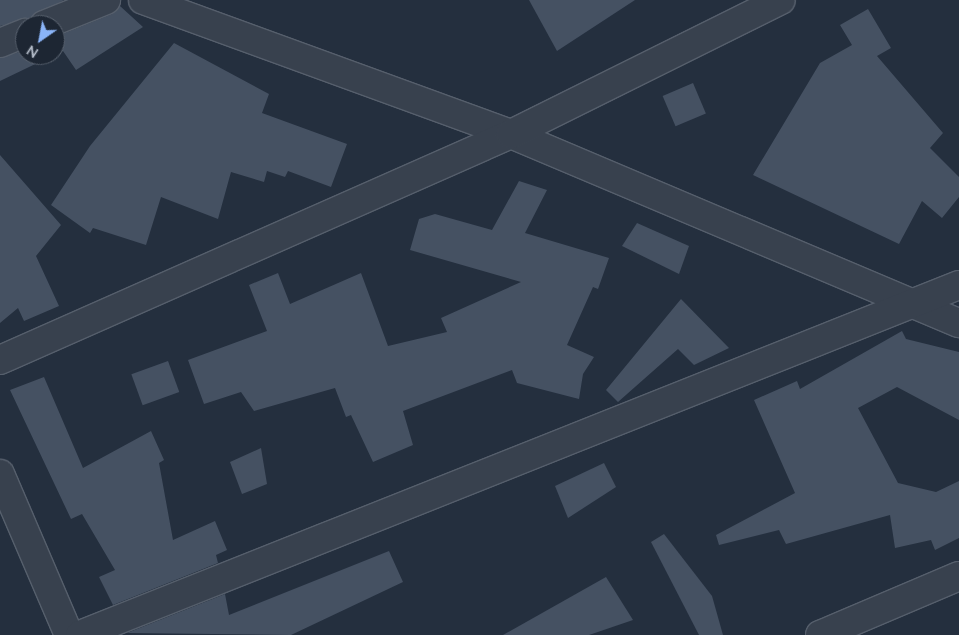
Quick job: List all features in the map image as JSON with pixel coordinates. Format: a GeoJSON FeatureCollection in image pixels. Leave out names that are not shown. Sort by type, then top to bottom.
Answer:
{"type":"FeatureCollection","features":[{"type":"Feature","properties":{"kind":"street"},"geometry":{"type":"LineString","coordinates":[[65,17],[106,0]]}},
{"type":"Feature","properties":{"kind":"street"},"geometry":{"type":"LineString","coordinates":[[143,0],[511,134],[912,305],[959,323]]}},
{"type":"Feature","properties":{"kind":"street"},"geometry":{"type":"LineString","coordinates":[[0,360],[511,134],[781,0]]}},
{"type":"Feature","properties":{"kind":"street"},"geometry":{"type":"LineString","coordinates":[[0,43],[15,37]]}},
{"type":"Feature","properties":{"kind":"street"},"geometry":{"type":"LineString","coordinates":[[80,635],[959,285]]}},
{"type":"Feature","properties":{"kind":"street"},"geometry":{"type":"LineString","coordinates":[[0,474],[69,635]]}},
{"type":"Feature","properties":{"kind":"street"},"geometry":{"type":"LineString","coordinates":[[820,635],[959,576]]}},
{"type":"Feature","properties":{"kind":"building"},"geometry":{"type":"Polygon","coordinates":[[[0,0],[64,0],[37,15],[15,15],[15,22],[0,26],[0,0]]]}},
{"type":"Feature","properties":{"kind":"building"},"geometry":{"type":"Polygon","coordinates":[[[529,0],[635,0],[557,51],[529,0]]]}},
{"type":"Feature","properties":{"kind":"building"},"geometry":{"type":"Polygon","coordinates":[[[120,6],[143,27],[76,70],[65,54],[65,33],[112,14],[120,6]]]}},
{"type":"Feature","properties":{"kind":"building"},"geometry":{"type":"Polygon","coordinates":[[[868,9],[891,48],[877,56],[943,133],[930,148],[959,177],[959,197],[942,218],[922,201],[899,244],[753,175],[820,63],[852,45],[840,25],[868,9]]]}},
{"type":"Feature","properties":{"kind":"building"},"geometry":{"type":"Polygon","coordinates":[[[174,43],[269,94],[262,113],[347,144],[331,187],[288,171],[285,177],[267,171],[264,182],[231,172],[218,219],[161,197],[146,245],[93,228],[90,233],[51,205],[90,146],[174,43]]]}},
{"type":"Feature","properties":{"kind":"building"},"geometry":{"type":"Polygon","coordinates":[[[15,53],[15,65],[33,65],[0,81],[0,58],[15,53]]]}},
{"type":"Feature","properties":{"kind":"building"},"geometry":{"type":"Polygon","coordinates":[[[693,83],[706,113],[676,126],[663,96],[693,83]]]}},
{"type":"Feature","properties":{"kind":"building"},"geometry":{"type":"Polygon","coordinates":[[[0,155],[61,225],[36,256],[59,306],[24,321],[18,308],[0,323],[0,155]]]}},
{"type":"Feature","properties":{"kind":"building"},"geometry":{"type":"Polygon","coordinates":[[[519,181],[547,190],[525,233],[609,258],[598,289],[593,287],[567,345],[594,357],[583,374],[579,399],[517,383],[512,370],[403,411],[413,445],[373,462],[351,415],[346,417],[335,388],[254,411],[241,392],[204,404],[188,360],[267,331],[249,285],[278,273],[290,304],[361,273],[388,346],[447,332],[441,318],[521,282],[410,250],[419,219],[435,214],[492,230],[519,181]]]}},
{"type":"Feature","properties":{"kind":"building"},"geometry":{"type":"Polygon","coordinates":[[[637,223],[689,246],[679,274],[622,246],[637,223]]]}},
{"type":"Feature","properties":{"kind":"building"},"geometry":{"type":"Polygon","coordinates":[[[681,299],[729,348],[694,365],[678,349],[618,402],[606,390],[681,299]]]}},
{"type":"Feature","properties":{"kind":"building"},"geometry":{"type":"Polygon","coordinates":[[[902,331],[906,339],[959,352],[959,420],[897,387],[858,408],[898,483],[936,492],[959,481],[959,538],[935,550],[931,540],[895,548],[890,515],[786,544],[779,530],[719,545],[716,535],[795,493],[754,400],[797,381],[800,389],[902,331]]]}},
{"type":"Feature","properties":{"kind":"building"},"geometry":{"type":"Polygon","coordinates":[[[168,361],[179,392],[143,405],[131,374],[168,361]]]}},
{"type":"Feature","properties":{"kind":"building"},"geometry":{"type":"Polygon","coordinates":[[[44,377],[83,468],[151,431],[164,460],[159,463],[173,540],[215,521],[227,550],[216,555],[218,563],[113,605],[99,577],[115,570],[82,514],[71,519],[10,390],[44,377]]]}},
{"type":"Feature","properties":{"kind":"building"},"geometry":{"type":"Polygon","coordinates":[[[261,448],[267,484],[242,494],[230,462],[261,448]]]}},
{"type":"Feature","properties":{"kind":"building"},"geometry":{"type":"Polygon","coordinates":[[[604,463],[616,487],[568,518],[555,486],[604,463]]]}},
{"type":"Feature","properties":{"kind":"building"},"geometry":{"type":"Polygon","coordinates":[[[664,534],[712,596],[723,635],[699,635],[651,542],[664,534]]]}},
{"type":"Feature","properties":{"kind":"building"},"geometry":{"type":"Polygon","coordinates":[[[389,551],[403,582],[291,635],[127,633],[225,594],[229,615],[389,551]]]}},
{"type":"Feature","properties":{"kind":"building"},"geometry":{"type":"Polygon","coordinates":[[[606,577],[633,620],[589,635],[503,635],[606,577]]]}}]}
